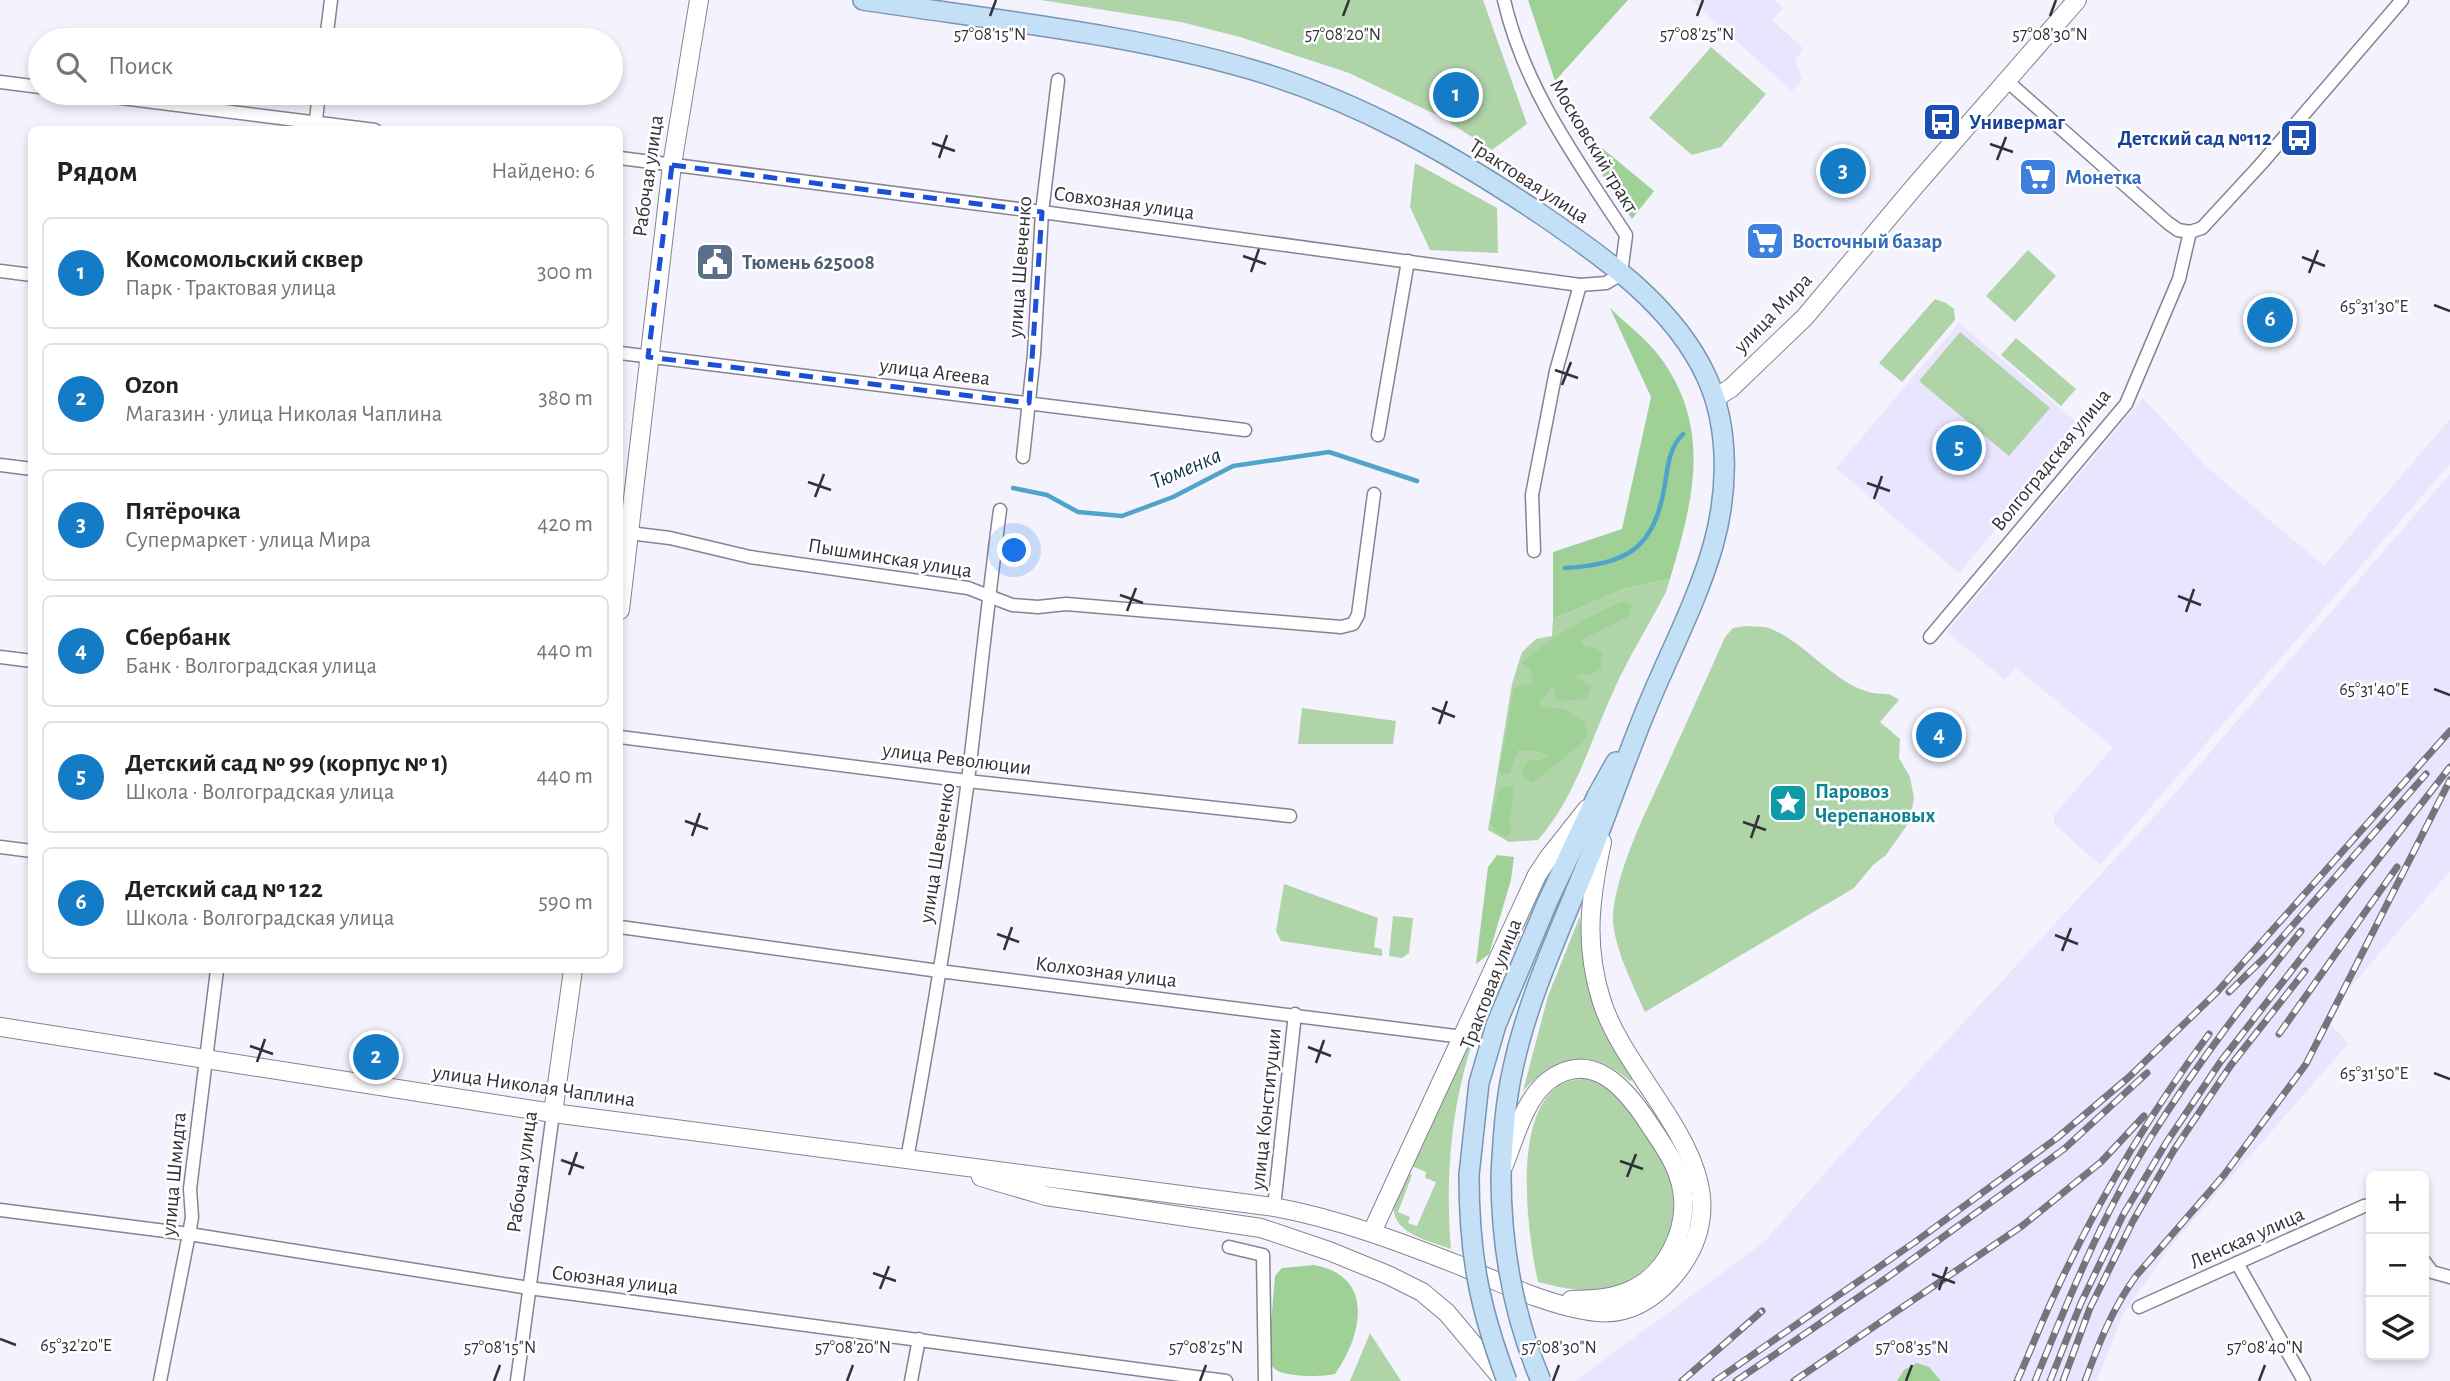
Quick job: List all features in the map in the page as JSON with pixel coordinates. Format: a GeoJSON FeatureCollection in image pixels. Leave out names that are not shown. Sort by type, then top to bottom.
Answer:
{"type":"FeatureCollection","features":[{"type":"Feature","properties":{"kind":"main road","name":"Трактовая улица"},"geometry":{"type":"LineString","coordinates":[[863,0],[1153,46],[1221,61],[1294,84],[1373,117],[1457,160],[1572,236],[1648,297],[1678,332],[1699,363],[1715,398],[1724,459],[1718,527],[1702,580],[1603,802],[1547,903],[1496,1025],[1479,1083],[1469,1175],[1475,1273],[1482,1309],[1505,1381]]}},
{"type":"Feature","properties":{"kind":"main road","name":"Трактовая улица"},"geometry":{"type":"LineString","coordinates":[[1541,1381],[1519,1318],[1502,1233],[1501,1175],[1506,1104],[1518,1044],[1603,802]]}},
{"type":"Feature","properties":{"kind":"street"},"geometry":{"type":"LineString","coordinates":[[328,28],[331,0]]}},
{"type":"Feature","properties":{"kind":"street","name":"Рабочая улица"},"geometry":{"type":"LineString","coordinates":[[623,575],[672,164],[699,0]]}},
{"type":"Feature","properties":{"kind":"street","name":"Московский тракт"},"geometry":{"type":"LineString","coordinates":[[1504,0],[1520,54],[1550,117],[1626,234],[1621,274]]}},
{"type":"Feature","properties":{"kind":"street","name":"улица Мира"},"geometry":{"type":"LineString","coordinates":[[1715,398],[1731,388],[1805,317],[2077,0]]}},
{"type":"Feature","properties":{"kind":"street"},"geometry":{"type":"LineString","coordinates":[[2007,81],[2168,223],[2178,230],[2190,232],[2202,228],[2240,188],[2402,0]]}},
{"type":"Feature","properties":{"kind":"street","name":"улица Шевченко"},"geometry":{"type":"LineString","coordinates":[[1023,457],[1034,354],[1042,212],[1058,80]]}},
{"type":"Feature","properties":{"kind":"street"},"geometry":{"type":"LineString","coordinates":[[0,82],[28,86]]}},
{"type":"Feature","properties":{"kind":"street"},"geometry":{"type":"LineString","coordinates":[[167,105],[315,126],[318,105]]}},
{"type":"Feature","properties":{"kind":"street","name":"Совхозная улица"},"geometry":{"type":"LineString","coordinates":[[623,158],[1580,285],[1606,283],[1621,274]]}},
{"type":"Feature","properties":{"kind":"street","name":"Волгоградская улица"},"geometry":{"type":"LineString","coordinates":[[1930,636],[2126,404],[2179,279],[2190,232]]}},
{"type":"Feature","properties":{"kind":"street"},"geometry":{"type":"LineString","coordinates":[[1378,435],[1408,261]]}},
{"type":"Feature","properties":{"kind":"street"},"geometry":{"type":"LineString","coordinates":[[0,271],[28,274]]}},
{"type":"Feature","properties":{"kind":"street"},"geometry":{"type":"LineString","coordinates":[[1534,551],[1532,495],[1556,371],[1580,285]]}},
{"type":"Feature","properties":{"kind":"street","name":"улица Агеева"},"geometry":{"type":"LineString","coordinates":[[623,353],[1245,430]]}},
{"type":"Feature","properties":{"kind":"street"},"geometry":{"type":"LineString","coordinates":[[0,465],[28,468]]}},
{"type":"Feature","properties":{"kind":"street","name":"Пышминская улица"},"geometry":{"type":"LineString","coordinates":[[626,540],[670,538],[751,557],[968,588],[1024,607],[1066,604],[1341,627],[1353,624],[1358,615],[1374,494]]}},
{"type":"Feature","properties":{"kind":"street","name":"улица Шевченко"},"geometry":{"type":"LineString","coordinates":[[907,1159],[939,971],[967,781],[1000,510]]}},
{"type":"Feature","properties":{"kind":"street"},"geometry":{"type":"LineString","coordinates":[[0,657],[28,660]]}},
{"type":"Feature","properties":{"kind":"street","name":"улица Революции"},"geometry":{"type":"LineString","coordinates":[[623,737],[967,781],[1290,816]]}},
{"type":"Feature","properties":{"kind":"street"},"geometry":{"type":"LineString","coordinates":[[1372,1232],[1537,876],[1549,857],[1603,802]]}},
{"type":"Feature","properties":{"kind":"street"},"geometry":{"type":"LineString","coordinates":[[938,1164],[1306,1213],[1372,1232],[1570,1307],[1598,1312],[1632,1308],[1654,1295],[1674,1275],[1692,1248],[1700,1222],[1701,1190],[1694,1163],[1616,1033],[1604,1008],[1596,979],[1589,918],[1603,802]]}},
{"type":"Feature","properties":{"kind":"street"},"geometry":{"type":"LineString","coordinates":[[0,847],[28,850]]}},
{"type":"Feature","properties":{"kind":"street","name":"Колхозная улица"},"geometry":{"type":"LineString","coordinates":[[623,927],[939,971],[1463,1037]]}},
{"type":"Feature","properties":{"kind":"street","name":"улица Шмидта"},"geometry":{"type":"LineString","coordinates":[[160,1381],[190,1234],[190,1189],[217,973]]}},
{"type":"Feature","properties":{"kind":"street","name":"Рабочая улица"},"geometry":{"type":"LineString","coordinates":[[517,1381],[573,973]]}},
{"type":"Feature","properties":{"kind":"street","name":"улица Конституции"},"geometry":{"type":"LineString","coordinates":[[1274,1207],[1295,1014]]}},
{"type":"Feature","properties":{"kind":"street","name":"улица Николая Чаплина"},"geometry":{"type":"LineString","coordinates":[[0,1027],[553,1113],[938,1164]]}},
{"type":"Feature","properties":{"kind":"street"},"geometry":{"type":"LineString","coordinates":[[1501,1175],[1535,1095],[1556,1076],[1574,1069],[1605,1075],[1623,1089],[1635,1103],[1673,1163],[1682,1189],[1683,1216],[1675,1245],[1658,1269],[1639,1286],[1617,1295],[1594,1299],[1548,1299]]}},
{"type":"Feature","properties":{"kind":"street"},"geometry":{"type":"LineString","coordinates":[[938,1164],[1046,1196],[1220,1221],[1261,1228],[1295,1238],[1388,1275],[1422,1292],[1447,1313],[1505,1381]]}},
{"type":"Feature","properties":{"kind":"street","name":"Ленская улица"},"geometry":{"type":"LineString","coordinates":[[2139,1307],[2366,1206]]}},
{"type":"Feature","properties":{"kind":"street","name":"Союзная улица"},"geometry":{"type":"LineString","coordinates":[[0,1210],[190,1234],[529,1288],[1226,1381]]}},
{"type":"Feature","properties":{"kind":"street"},"geometry":{"type":"LineString","coordinates":[[1229,1247],[1263,1255],[1265,1381]]}},
{"type":"Feature","properties":{"kind":"street"},"geometry":{"type":"LineString","coordinates":[[2237,1263],[2304,1381]]}},
{"type":"Feature","properties":{"kind":"street"},"geometry":{"type":"LineString","coordinates":[[2429,1268],[2432,1272],[2450,1277]]}},
{"type":"Feature","properties":{"kind":"street"},"geometry":{"type":"LineString","coordinates":[[911,1381],[919,1339]]}},
{"type":"Feature","properties":{"kind":"highlighted area"},"geometry":{"type":"Polygon","coordinates":[[[672,165],[1042,212],[1029,403],[648,357],[672,165]]]}},
{"type":"Feature","properties":{"kind":"shaded area"},"geometry":{"type":"Polygon","coordinates":[[[1691,0],[1774,0],[1783,8],[1772,20],[1804,49],[1795,60],[1802,80],[1792,91],[1691,0]]]}},
{"type":"Feature","properties":{"kind":"shaded area"},"geometry":{"type":"Polygon","coordinates":[[[1959,323],[2082,427],[1959,573],[1836,468],[1959,323]]]}},
{"type":"Feature","properties":{"kind":"shaded area"},"geometry":{"type":"Polygon","coordinates":[[[2143,398],[2207,467],[2324,566],[2450,419],[2450,464],[2100,865],[2054,824],[2054,815],[2113,747],[2016,668],[2005,680],[1947,632],[2143,398]]]}},
{"type":"Feature","properties":{"kind":"shaded area"},"geometry":{"type":"Polygon","coordinates":[[[2450,474],[2450,871],[2324,1018],[2349,1043],[2170,1247],[2123,1314],[2097,1381],[1575,1381],[1763,1243],[2163,807],[2450,474]]]}},
{"type":"Feature","properties":{"kind":"green space"},"geometry":{"type":"Polygon","coordinates":[[[1041,0],[1483,0],[1527,124],[1492,150],[1441,117],[1349,73],[1240,37],[1181,22],[1041,0]]]}},
{"type":"Feature","properties":{"kind":"green space"},"geometry":{"type":"Polygon","coordinates":[[[1528,0],[1628,0],[1555,81],[1528,0]]]}},
{"type":"Feature","properties":{"kind":"green space"},"geometry":{"type":"Polygon","coordinates":[[[1711,47],[1766,94],[1721,147],[1692,155],[1649,118],[1711,47]]]}},
{"type":"Feature","properties":{"kind":"green space"},"geometry":{"type":"Polygon","coordinates":[[[1602,148],[1654,191],[1632,219],[1591,158],[1602,148]]]}},
{"type":"Feature","properties":{"kind":"green space"},"geometry":{"type":"Polygon","coordinates":[[[1415,163],[1497,208],[1498,253],[1430,250],[1410,207],[1415,163]]]}},
{"type":"Feature","properties":{"kind":"green space"},"geometry":{"type":"Polygon","coordinates":[[[2028,250],[2056,276],[2015,322],[1986,296],[2028,250]]]}},
{"type":"Feature","properties":{"kind":"green space"},"geometry":{"type":"Polygon","coordinates":[[[1935,299],[1954,309],[1955,320],[1902,382],[1879,363],[1935,299]]]}},
{"type":"Feature","properties":{"kind":"green space"},"geometry":{"type":"Polygon","coordinates":[[[1610,308],[1655,350],[1677,384],[1687,411],[1693,438],[1694,466],[1686,522],[1670,579],[1624,589],[1553,619],[1553,552],[1622,529],[1651,397],[1610,308]]]}},
{"type":"Feature","properties":{"kind":"green space"},"geometry":{"type":"Polygon","coordinates":[[[1960,332],[2050,408],[2009,456],[1919,381],[1960,332]]]}},
{"type":"Feature","properties":{"kind":"green space"},"geometry":{"type":"Polygon","coordinates":[[[2016,338],[2076,389],[2061,406],[2001,355],[2016,338]]]}},
{"type":"Feature","properties":{"kind":"green space"},"geometry":{"type":"Polygon","coordinates":[[[1670,579],[1666,592],[1619,679],[1572,788],[1551,824],[1538,840],[1509,842],[1488,830],[1512,684],[1522,652],[1536,639],[1552,636],[1553,619],[1624,589],[1670,579]]]}},
{"type":"Feature","properties":{"kind":"green space"},"geometry":{"type":"Polygon","coordinates":[[[1623,601],[1631,605],[1629,616],[1580,641],[1582,645],[1602,653],[1601,668],[1595,673],[1573,676],[1590,685],[1591,691],[1585,699],[1555,699],[1555,685],[1539,701],[1542,707],[1564,709],[1585,722],[1587,735],[1582,743],[1533,783],[1525,778],[1522,772],[1528,761],[1539,761],[1548,756],[1539,751],[1518,750],[1510,773],[1502,775],[1499,771],[1514,689],[1523,684],[1534,683],[1530,668],[1521,663],[1570,628],[1623,601]]]}},
{"type":"Feature","properties":{"kind":"green space"},"geometry":{"type":"Polygon","coordinates":[[[1767,627],[1782,634],[1843,680],[1869,692],[1891,695],[1899,700],[1880,722],[1900,739],[1899,758],[1910,777],[1914,798],[1910,821],[1886,855],[1873,865],[1854,888],[1645,1012],[1624,964],[1613,926],[1619,882],[1639,828],[1725,637],[1733,628],[1767,627]]]}},
{"type":"Feature","properties":{"kind":"green space"},"geometry":{"type":"Polygon","coordinates":[[[1302,708],[1396,721],[1393,744],[1298,744],[1302,708]]]}},
{"type":"Feature","properties":{"kind":"green space"},"geometry":{"type":"Polygon","coordinates":[[[1513,787],[1513,791],[1511,832],[1504,837],[1496,832],[1490,823],[1499,790],[1513,787]]]}},
{"type":"Feature","properties":{"kind":"green space"},"geometry":{"type":"Polygon","coordinates":[[[1497,855],[1514,857],[1511,880],[1489,954],[1476,964],[1488,867],[1497,855]]]}},
{"type":"Feature","properties":{"kind":"green space"},"geometry":{"type":"Polygon","coordinates":[[[1284,884],[1378,918],[1374,947],[1382,949],[1382,956],[1281,941],[1276,931],[1284,884]]]}},
{"type":"Feature","properties":{"kind":"green space"},"geometry":{"type":"Polygon","coordinates":[[[1393,916],[1413,918],[1409,953],[1402,958],[1389,956],[1393,916]]]}},
{"type":"Feature","properties":{"kind":"green space"},"geometry":{"type":"Polygon","coordinates":[[[1580,916],[1586,960],[1597,1001],[1633,1080],[1630,1081],[1601,1063],[1574,1059],[1548,1069],[1523,1091],[1548,996],[1580,916]]]}},
{"type":"Feature","properties":{"kind":"green space"},"geometry":{"type":"Polygon","coordinates":[[[1472,1030],[1476,1032],[1461,1085],[1452,1139],[1449,1193],[1451,1249],[1405,1229],[1394,1214],[1394,1204],[1405,1172],[1412,1175],[1398,1212],[1410,1217],[1408,1223],[1417,1226],[1436,1182],[1425,1178],[1426,1172],[1409,1165],[1472,1030]]]}},
{"type":"Feature","properties":{"kind":"green space"},"geometry":{"type":"Polygon","coordinates":[[[1587,1079],[1611,1091],[1634,1117],[1664,1165],[1673,1200],[1672,1220],[1667,1238],[1658,1254],[1630,1279],[1612,1287],[1591,1290],[1538,1282],[1529,1229],[1527,1195],[1533,1129],[1543,1102],[1561,1085],[1587,1079]]]}},
{"type":"Feature","properties":{"kind":"green space"},"geometry":{"type":"Polygon","coordinates":[[[1314,1265],[1334,1271],[1347,1281],[1355,1294],[1357,1326],[1352,1342],[1335,1374],[1306,1376],[1283,1373],[1275,1369],[1268,1358],[1275,1276],[1282,1268],[1314,1265]]]}},
{"type":"Feature","properties":{"kind":"green space"},"geometry":{"type":"Polygon","coordinates":[[[1370,1333],[1401,1381],[1350,1381],[1370,1333]]]}},
{"type":"Feature","properties":{"kind":"green space"},"geometry":{"type":"Polygon","coordinates":[[[1917,1363],[1929,1367],[1941,1381],[1897,1381],[1904,1370],[1917,1363]]]}},
{"type":"Feature","properties":{"kind":"waterway","name":"Тюменка"},"geometry":{"type":"LineString","coordinates":[[1565,568],[1587,566],[1621,557],[1645,538],[1654,524],[1660,506],[1672,451],[1683,434]]}},
{"type":"Feature","properties":{"kind":"waterway","name":"Тюменка"},"geometry":{"type":"LineString","coordinates":[[1013,488],[1047,495],[1078,512],[1122,516],[1173,497],[1233,466],[1329,452],[1417,481]]}},
{"type":"Feature","properties":{"kind":"railway"},"geometry":{"type":"LineString","coordinates":[[1715,1381],[1915,1242],[2057,1138],[2129,1077],[2217,992],[2450,731]]}},
{"type":"Feature","properties":{"kind":"railway"},"geometry":{"type":"LineString","coordinates":[[2050,1381],[2081,1303],[2123,1215],[2166,1143],[2221,1061],[2450,767]]}},
{"type":"Feature","properties":{"kind":"railway"},"geometry":{"type":"LineString","coordinates":[[2229,992],[2264,958],[2426,774]]}},
{"type":"Feature","properties":{"kind":"railway"},"geometry":{"type":"LineString","coordinates":[[2085,1381],[2101,1340],[2127,1288],[2224,1175],[2306,1064],[2450,780]]}},
{"type":"Feature","properties":{"kind":"railway"},"geometry":{"type":"LineString","coordinates":[[2279,1034],[2397,867]]}},
{"type":"Feature","properties":{"kind":"railway"},"geometry":{"type":"LineString","coordinates":[[2035,1381],[2088,1256],[2134,1166],[2204,1058],[2301,931]]}},
{"type":"Feature","properties":{"kind":"railway"},"geometry":{"type":"LineString","coordinates":[[2063,1381],[2090,1308],[2133,1221],[2174,1150],[2231,1065],[2305,971]]}},
{"type":"Feature","properties":{"kind":"railway"},"geometry":{"type":"LineString","coordinates":[[2017,1381],[2058,1287],[2109,1189],[2167,1094],[2209,1034]]}},
{"type":"Feature","properties":{"kind":"railway"},"geometry":{"type":"LineString","coordinates":[[1736,1381],[1888,1277],[2064,1149],[2147,1073]]}},
{"type":"Feature","properties":{"kind":"railway"},"geometry":{"type":"LineString","coordinates":[[1794,1381],[2022,1226],[2101,1162],[2144,1116]]}},
{"type":"Feature","properties":{"kind":"railway"},"geometry":{"type":"LineString","coordinates":[[1682,1381],[1762,1311]]}},
{"type":"Feature","properties":{"kind":"place","name":"Комсомольский сквер"},"geometry":{"type":"Point","coordinates":[1456,95]}},
{"type":"Feature","properties":{"kind":"place","name":"Универмаг"},"geometry":{"type":"Point","coordinates":[1942,122]}},
{"type":"Feature","properties":{"kind":"place","name":"Детский сад №112"},"geometry":{"type":"Point","coordinates":[2299,138]}},
{"type":"Feature","properties":{"kind":"place","name":"Пятёрочка"},"geometry":{"type":"Point","coordinates":[1843,171]}},
{"type":"Feature","properties":{"kind":"place","name":"Монетка"},"geometry":{"type":"Point","coordinates":[2038,177]}},
{"type":"Feature","properties":{"kind":"place","name":"Восточный базар"},"geometry":{"type":"Point","coordinates":[1765,241]}},
{"type":"Feature","properties":{"kind":"place","name":"Тюмень 625008"},"geometry":{"type":"Point","coordinates":[715,262]}},
{"type":"Feature","properties":{"kind":"place","name":"Детский сад № 122"},"geometry":{"type":"Point","coordinates":[2270,320]}},
{"type":"Feature","properties":{"kind":"place","name":"Детский сад № 99 (корпус № 1)"},"geometry":{"type":"Point","coordinates":[1959,448]}},
{"type":"Feature","properties":{"kind":"place","name":"Сбербанк"},"geometry":{"type":"Point","coordinates":[1939,735]}},
{"type":"Feature","properties":{"kind":"place","name":"Паровоз Черепановых"},"geometry":{"type":"Point","coordinates":[1788,803]}},
{"type":"Feature","properties":{"kind":"place","name":"Ozon"},"geometry":{"type":"Point","coordinates":[376,1057]}}]}
